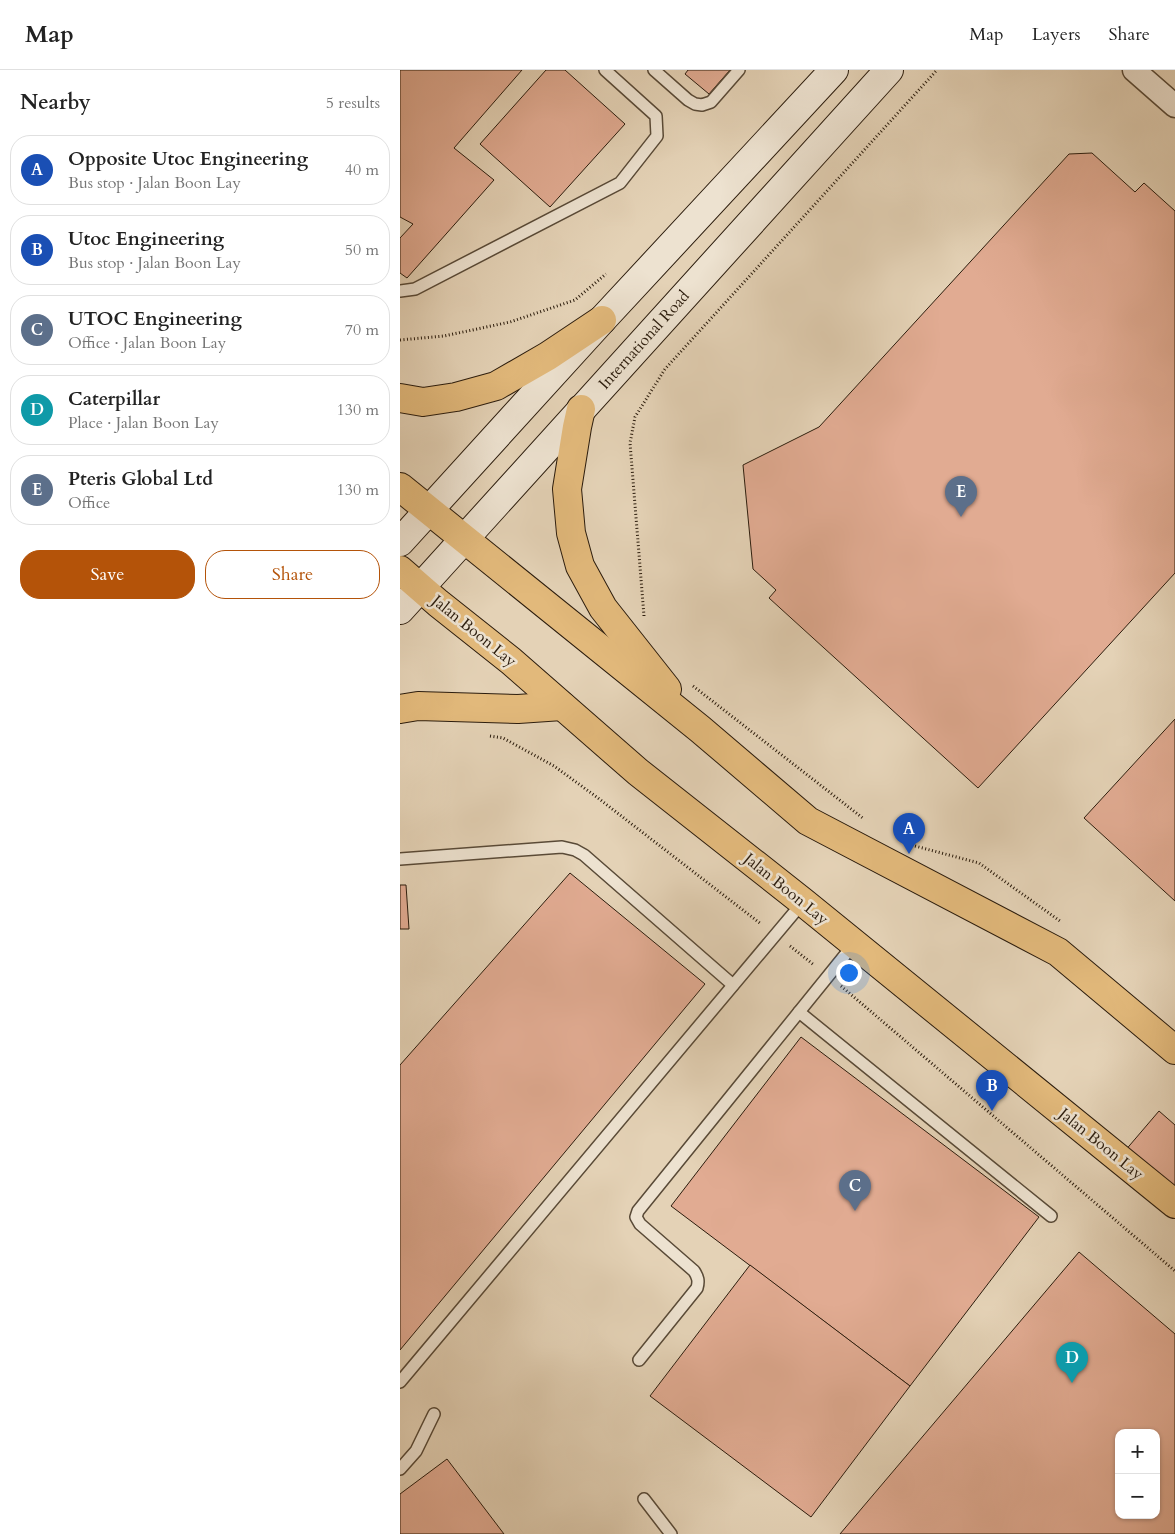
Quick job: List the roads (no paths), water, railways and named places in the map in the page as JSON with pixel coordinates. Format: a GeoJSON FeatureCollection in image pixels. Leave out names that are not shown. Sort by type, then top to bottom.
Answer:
{"type":"FeatureCollection","features":[{"type":"Feature","properties":{"kind":"main road"},"geometry":{"type":"LineString","coordinates":[[400,542],[602,320],[834,70]]}},
{"type":"Feature","properties":{"kind":"main road","name":"International Road"},"geometry":{"type":"LineString","coordinates":[[400,610],[889,70]]}},
{"type":"Feature","properties":{"kind":"main road"},"geometry":{"type":"LineString","coordinates":[[400,398],[423,402],[456,397],[496,386],[548,356],[602,320]]}},
{"type":"Feature","properties":{"kind":"main road"},"geometry":{"type":"LineString","coordinates":[[581,409],[576,427],[567,489],[571,533],[580,566],[603,608],[700,729]]}},
{"type":"Feature","properties":{"kind":"main road"},"geometry":{"type":"LineString","coordinates":[[400,487],[700,729],[808,822],[1058,952],[1175,1050]]}},
{"type":"Feature","properties":{"kind":"main road","name":"Jalan Boon Lay"},"geometry":{"type":"LineString","coordinates":[[400,570],[511,661],[638,772],[803,902],[1175,1204]]}},
{"type":"Feature","properties":{"kind":"main road"},"geometry":{"type":"LineString","coordinates":[[400,709],[418,706],[518,709],[562,706]]}},
{"type":"Feature","properties":{"kind":"street"},"geometry":{"type":"LineString","coordinates":[[1134,70],[1175,106]]}},
{"type":"Feature","properties":{"kind":"lane"},"geometry":{"type":"LineString","coordinates":[[400,291],[415,290],[620,183],[657,136],[656,116],[605,70]]}},
{"type":"Feature","properties":{"kind":"lane"},"geometry":{"type":"LineString","coordinates":[[654,70],[688,100],[702,106],[711,102],[739,70]]}},
{"type":"Feature","properties":{"kind":"lane"},"geometry":{"type":"LineString","coordinates":[[400,859],[562,847],[575,850],[733,985]]}},
{"type":"Feature","properties":{"kind":"lane"},"geometry":{"type":"LineString","coordinates":[[400,1382],[774,934],[803,902]]}},
{"type":"Feature","properties":{"kind":"lane"},"geometry":{"type":"LineString","coordinates":[[639,1360],[699,1283],[694,1271],[637,1221],[638,1211],[854,944]]}},
{"type":"Feature","properties":{"kind":"lane"},"geometry":{"type":"LineString","coordinates":[[799,1012],[1051,1216]]}},
{"type":"Feature","properties":{"kind":"lane"},"geometry":{"type":"LineString","coordinates":[[400,1469],[416,1452],[434,1414]]}},
{"type":"Feature","properties":{"kind":"lane"},"geometry":{"type":"LineString","coordinates":[[644,1499],[670,1534]]}},
{"type":"Feature","properties":{"kind":"place","name":"Pteris Global Ltd"},"geometry":{"type":"Point","coordinates":[961,517]}},
{"type":"Feature","properties":{"kind":"place","name":"Opposite Utoc Engineering"},"geometry":{"type":"Point","coordinates":[909,854]}},
{"type":"Feature","properties":{"kind":"place","name":"Utoc Engineering"},"geometry":{"type":"Point","coordinates":[992,1111]}},
{"type":"Feature","properties":{"kind":"place","name":"UTOC Engineering"},"geometry":{"type":"Point","coordinates":[855,1211]}},
{"type":"Feature","properties":{"kind":"place","name":"Caterpillar"},"geometry":{"type":"Point","coordinates":[1072,1383]}}]}
